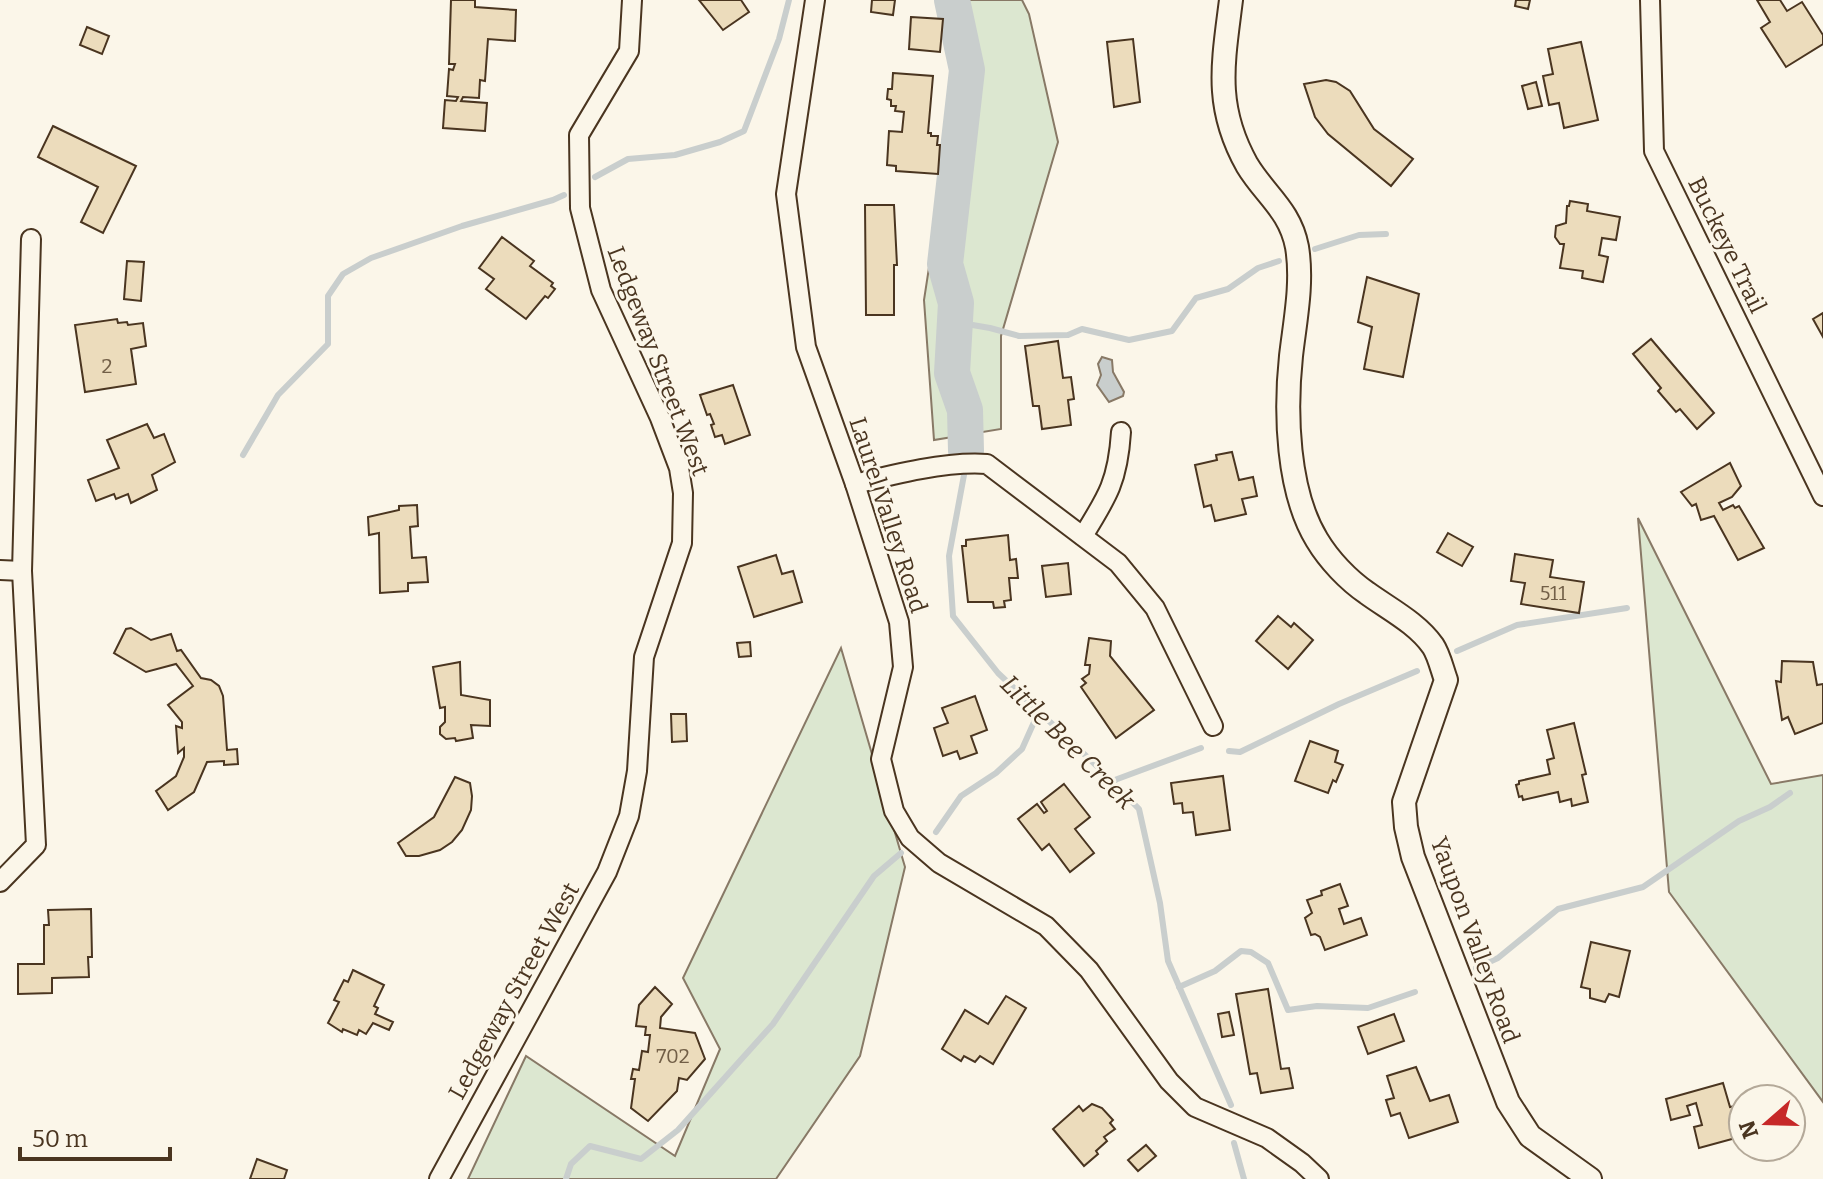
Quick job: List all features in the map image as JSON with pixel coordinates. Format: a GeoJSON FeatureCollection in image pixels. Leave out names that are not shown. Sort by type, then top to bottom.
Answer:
{"type":"FeatureCollection","features":[{"type":"Feature","properties":{"kind":"street","name":"Ledgeway Street West"},"geometry":{"type":"LineString","coordinates":[[439,1179],[607,872],[629,816],[637,771],[644,657],[682,543],[683,493],[679,468],[660,418],[601,290],[580,208],[579,135],[629,51],[632,0]]}},
{"type":"Feature","properties":{"kind":"street","name":"Laurel Valley Road"},"geometry":{"type":"LineString","coordinates":[[815,0],[786,194],[806,347],[855,484],[899,622],[903,667],[881,759],[894,811],[910,838],[939,863],[1046,926],[1089,970],[1169,1081],[1195,1107],[1267,1138],[1319,1179]]}},
{"type":"Feature","properties":{"kind":"street","name":"Yaupon Valley Road"},"geometry":{"type":"LineString","coordinates":[[1231,0],[1221,74],[1226,118],[1248,166],[1285,213],[1297,247],[1299,290],[1287,419],[1303,512],[1316,540],[1333,562],[1362,590],[1411,624],[1434,647],[1446,680],[1404,802],[1413,857],[1508,1102],[1530,1136],[1590,1179]]}},
{"type":"Feature","properties":{"kind":"street","name":"Buckeye Trail"},"geometry":{"type":"LineString","coordinates":[[1650,0],[1654,151],[1823,496]]}},
{"type":"Feature","properties":{"kind":"street"},"geometry":{"type":"LineString","coordinates":[[0,882],[36,845],[22,571],[31,239]]}},
{"type":"Feature","properties":{"kind":"street"},"geometry":{"type":"LineString","coordinates":[[1083,536],[1110,494],[1119,461],[1121,432]]}},
{"type":"Feature","properties":{"kind":"street"},"geometry":{"type":"LineString","coordinates":[[855,484],[972,463],[987,464],[1118,563],[1155,608],[1213,726]]}},
{"type":"Feature","properties":{"kind":"street"},"geometry":{"type":"LineString","coordinates":[[0,570],[22,571]]}},
{"type":"Feature","properties":{"kind":"green space"},"geometry":{"type":"Polygon","coordinates":[[[944,0],[1022,0],[1029,14],[1058,142],[1001,336],[1001,429],[934,440],[924,300],[960,66],[944,0]]]}},
{"type":"Feature","properties":{"kind":"green space"},"geometry":{"type":"Polygon","coordinates":[[[1638,518],[1771,784],[1823,775],[1823,1102],[1669,892],[1638,518]]]}},
{"type":"Feature","properties":{"kind":"green space"},"geometry":{"type":"Polygon","coordinates":[[[841,648],[905,867],[860,1056],[776,1179],[468,1179],[526,1056],[675,1156],[720,1049],[683,978],[841,648]]]}},
{"type":"Feature","properties":{"kind":"shaded area"},"geometry":{"type":"Polygon","coordinates":[[[1102,357],[1112,360],[1113,372],[1124,392],[1123,396],[1109,402],[1097,385],[1101,375],[1098,364],[1102,357]]]}},
{"type":"Feature","properties":{"kind":"building"},"geometry":{"type":"Polygon","coordinates":[[[451,0],[475,0],[475,7],[516,10],[515,41],[488,39],[485,81],[480,80],[479,98],[463,97],[461,101],[487,103],[485,131],[443,128],[445,100],[456,101],[458,97],[447,96],[449,69],[453,70],[455,64],[449,64],[451,0]]]}},
{"type":"Feature","properties":{"kind":"building"},"geometry":{"type":"Polygon","coordinates":[[[699,0],[741,0],[749,12],[723,30],[699,0]]]}},
{"type":"Feature","properties":{"kind":"building"},"geometry":{"type":"Polygon","coordinates":[[[872,0],[895,0],[893,15],[871,12],[872,0]]]}},
{"type":"Feature","properties":{"kind":"building"},"geometry":{"type":"Polygon","coordinates":[[[1516,0],[1530,0],[1528,9],[1515,6],[1516,0]]]}},
{"type":"Feature","properties":{"kind":"building"},"geometry":{"type":"Polygon","coordinates":[[[1757,0],[1780,0],[1787,11],[1802,2],[1823,35],[1823,44],[1786,67],[1761,28],[1770,22],[1757,0]]]}},
{"type":"Feature","properties":{"kind":"building"},"geometry":{"type":"Polygon","coordinates":[[[911,17],[943,19],[940,52],[909,49],[911,17]]]}},
{"type":"Feature","properties":{"kind":"building"},"geometry":{"type":"Polygon","coordinates":[[[87,27],[109,36],[102,54],[80,45],[87,27]]]}},
{"type":"Feature","properties":{"kind":"building"},"geometry":{"type":"Polygon","coordinates":[[[1133,39],[1140,102],[1114,107],[1107,42],[1133,39]]]}},
{"type":"Feature","properties":{"kind":"building"},"geometry":{"type":"Polygon","coordinates":[[[1581,42],[1598,120],[1564,128],[1559,103],[1549,105],[1543,76],[1553,74],[1548,49],[1581,42]]]}},
{"type":"Feature","properties":{"kind":"building"},"geometry":{"type":"Polygon","coordinates":[[[893,73],[933,76],[928,133],[938,136],[938,174],[896,171],[896,166],[887,165],[889,131],[902,132],[904,112],[895,111],[896,106],[891,106],[891,100],[887,99],[888,89],[892,89],[893,73]]]}},
{"type":"Feature","properties":{"kind":"building"},"geometry":{"type":"Polygon","coordinates":[[[1326,80],[1350,91],[1374,129],[1413,159],[1391,186],[1328,134],[1315,117],[1304,84],[1326,80]]]}},
{"type":"Feature","properties":{"kind":"building"},"geometry":{"type":"Polygon","coordinates":[[[1536,82],[1542,106],[1528,109],[1522,86],[1536,82]]]}},
{"type":"Feature","properties":{"kind":"building"},"geometry":{"type":"Polygon","coordinates":[[[53,126],[136,166],[103,233],[81,222],[98,187],[38,157],[53,126]]]}},
{"type":"Feature","properties":{"kind":"building"},"geometry":{"type":"Polygon","coordinates":[[[1570,201],[1588,204],[1587,211],[1620,217],[1616,240],[1602,238],[1599,255],[1608,257],[1603,282],[1582,278],[1583,271],[1560,268],[1564,244],[1560,244],[1555,237],[1556,226],[1566,223],[1570,201]]]}},
{"type":"Feature","properties":{"kind":"building"},"geometry":{"type":"Polygon","coordinates":[[[865,205],[894,205],[897,265],[894,265],[894,315],[866,315],[865,205]]]}},
{"type":"Feature","properties":{"kind":"building"},"geometry":{"type":"Polygon","coordinates":[[[502,237],[534,261],[530,266],[553,283],[551,286],[555,289],[526,319],[486,289],[494,279],[479,268],[502,237]]]}},
{"type":"Feature","properties":{"kind":"building"},"geometry":{"type":"Polygon","coordinates":[[[127,261],[144,262],[141,301],[124,299],[127,261]]]}},
{"type":"Feature","properties":{"kind":"building"},"geometry":{"type":"Polygon","coordinates":[[[1367,277],[1419,294],[1403,377],[1364,369],[1372,327],[1358,322],[1367,277]]]}},
{"type":"Feature","properties":{"kind":"building"},"geometry":{"type":"Polygon","coordinates":[[[1823,313],[1823,337],[1813,319],[1823,313]]]}},
{"type":"Feature","properties":{"kind":"building"},"geometry":{"type":"Polygon","coordinates":[[[117,319],[118,323],[127,322],[128,325],[143,323],[146,346],[131,349],[136,384],[85,392],[75,325],[117,319]]]}},
{"type":"Feature","properties":{"kind":"building"},"geometry":{"type":"Polygon","coordinates":[[[1651,339],[1714,413],[1697,429],[1680,409],[1676,412],[1658,391],[1661,388],[1633,354],[1651,339]]]}},
{"type":"Feature","properties":{"kind":"building"},"geometry":{"type":"Polygon","coordinates":[[[1058,341],[1063,378],[1071,377],[1074,399],[1068,400],[1071,425],[1042,429],[1039,406],[1033,406],[1025,346],[1058,341]]]}},
{"type":"Feature","properties":{"kind":"building"},"geometry":{"type":"Polygon","coordinates":[[[733,385],[750,435],[725,444],[722,435],[715,437],[711,425],[714,424],[700,395],[733,385]]]}},
{"type":"Feature","properties":{"kind":"building"},"geometry":{"type":"Polygon","coordinates":[[[147,424],[154,438],[164,434],[175,462],[152,475],[157,490],[131,503],[128,494],[116,499],[114,494],[96,501],[88,480],[119,468],[107,440],[147,424]]]}},
{"type":"Feature","properties":{"kind":"building"},"geometry":{"type":"Polygon","coordinates":[[[1232,452],[1239,480],[1253,477],[1257,496],[1242,499],[1246,514],[1215,521],[1211,505],[1204,507],[1195,465],[1217,460],[1216,455],[1232,452]]]}},
{"type":"Feature","properties":{"kind":"building"},"geometry":{"type":"Polygon","coordinates":[[[1730,463],[1741,486],[1732,497],[1719,503],[1723,510],[1733,505],[1735,508],[1739,506],[1764,548],[1738,560],[1714,516],[1701,520],[1696,504],[1692,506],[1681,492],[1730,463]]]}},
{"type":"Feature","properties":{"kind":"building"},"geometry":{"type":"Polygon","coordinates":[[[417,505],[418,526],[410,527],[412,558],[426,557],[428,582],[408,583],[408,591],[380,593],[379,533],[369,535],[368,517],[399,510],[399,506],[417,505]]]}},
{"type":"Feature","properties":{"kind":"building"},"geometry":{"type":"Polygon","coordinates":[[[1448,533],[1473,547],[1462,566],[1437,552],[1448,533]]]}},
{"type":"Feature","properties":{"kind":"building"},"geometry":{"type":"Polygon","coordinates":[[[1008,535],[1010,560],[1016,559],[1018,578],[1009,578],[1011,600],[1004,601],[1005,607],[994,608],[993,602],[968,602],[962,546],[966,546],[966,540],[1008,535]]]}},
{"type":"Feature","properties":{"kind":"building"},"geometry":{"type":"Polygon","coordinates":[[[1515,554],[1553,560],[1550,577],[1584,582],[1579,613],[1521,604],[1525,583],[1511,581],[1515,554]]]}},
{"type":"Feature","properties":{"kind":"building"},"geometry":{"type":"Polygon","coordinates":[[[776,555],[782,574],[793,571],[802,602],[754,617],[738,567],[776,555]]]}},
{"type":"Feature","properties":{"kind":"building"},"geometry":{"type":"Polygon","coordinates":[[[1068,563],[1071,594],[1046,597],[1042,566],[1068,563]]]}},
{"type":"Feature","properties":{"kind":"building"},"geometry":{"type":"Polygon","coordinates":[[[1278,616],[1291,627],[1294,623],[1313,640],[1288,669],[1256,641],[1278,616]]]}},
{"type":"Feature","properties":{"kind":"building"},"geometry":{"type":"Polygon","coordinates":[[[131,628],[151,640],[171,634],[177,651],[181,650],[201,678],[219,686],[223,696],[227,750],[237,749],[238,764],[207,762],[194,792],[168,810],[156,791],[176,776],[184,757],[184,748],[178,753],[176,726],[182,728],[182,722],[168,705],[193,686],[176,664],[146,672],[114,653],[126,629],[131,628]]]}},
{"type":"Feature","properties":{"kind":"building"},"geometry":{"type":"Polygon","coordinates":[[[1089,638],[1111,641],[1110,656],[1154,710],[1116,738],[1081,687],[1086,683],[1082,679],[1089,674],[1090,665],[1085,665],[1089,638]]]}},
{"type":"Feature","properties":{"kind":"building"},"geometry":{"type":"Polygon","coordinates":[[[750,642],[751,656],[739,657],[737,643],[750,642]]]}},
{"type":"Feature","properties":{"kind":"building"},"geometry":{"type":"Polygon","coordinates":[[[1782,661],[1813,662],[1817,685],[1823,684],[1823,723],[1795,734],[1788,717],[1782,720],[1776,681],[1781,682],[1782,661]]]}},
{"type":"Feature","properties":{"kind":"building"},"geometry":{"type":"Polygon","coordinates":[[[460,662],[461,695],[490,700],[490,726],[471,725],[473,738],[456,741],[440,734],[440,727],[445,722],[445,707],[440,708],[433,667],[460,662]]]}},
{"type":"Feature","properties":{"kind":"building"},"geometry":{"type":"Polygon","coordinates":[[[975,696],[987,730],[971,736],[977,753],[960,759],[957,751],[943,756],[934,728],[948,723],[942,708],[975,696]]]}},
{"type":"Feature","properties":{"kind":"building"},"geometry":{"type":"Polygon","coordinates":[[[671,714],[686,714],[687,741],[672,742],[671,714]]]}},
{"type":"Feature","properties":{"kind":"building"},"geometry":{"type":"Polygon","coordinates":[[[1574,723],[1586,774],[1582,775],[1588,802],[1572,806],[1571,799],[1560,802],[1558,792],[1523,800],[1516,785],[1519,781],[1550,774],[1547,760],[1554,758],[1547,730],[1574,723]]]}},
{"type":"Feature","properties":{"kind":"building"},"geometry":{"type":"Polygon","coordinates":[[[1310,741],[1338,751],[1335,762],[1343,765],[1328,793],[1295,781],[1310,741]]]}},
{"type":"Feature","properties":{"kind":"building"},"geometry":{"type":"Polygon","coordinates":[[[1223,776],[1230,830],[1196,835],[1193,812],[1183,813],[1182,803],[1174,804],[1171,783],[1223,776]]]}},
{"type":"Feature","properties":{"kind":"building"},"geometry":{"type":"Polygon","coordinates":[[[455,777],[470,783],[472,796],[471,810],[462,830],[440,850],[406,856],[398,843],[434,817],[455,777]]]}},
{"type":"Feature","properties":{"kind":"building"},"geometry":{"type":"Polygon","coordinates":[[[1064,784],[1090,817],[1075,829],[1094,853],[1070,872],[1049,844],[1042,850],[1018,819],[1037,804],[1044,813],[1047,811],[1041,802],[1064,784]]]}},
{"type":"Feature","properties":{"kind":"building"},"geometry":{"type":"Polygon","coordinates":[[[1340,884],[1348,906],[1339,909],[1344,924],[1361,918],[1367,935],[1325,950],[1320,937],[1311,935],[1305,918],[1312,913],[1307,900],[1340,884]]]}},
{"type":"Feature","properties":{"kind":"building"},"geometry":{"type":"Polygon","coordinates":[[[91,909],[92,957],[88,957],[89,977],[52,978],[52,993],[18,994],[18,964],[44,964],[44,925],[49,925],[48,910],[91,909]]]}},
{"type":"Feature","properties":{"kind":"building"},"geometry":{"type":"Polygon","coordinates":[[[1591,942],[1630,951],[1619,997],[1609,994],[1605,1002],[1590,998],[1590,989],[1581,987],[1591,942]]]}},
{"type":"Feature","properties":{"kind":"building"},"geometry":{"type":"Polygon","coordinates":[[[353,970],[384,985],[374,1006],[378,1008],[375,1014],[393,1022],[389,1030],[373,1023],[366,1034],[359,1030],[357,1035],[343,1029],[342,1032],[328,1023],[339,1002],[334,1000],[353,970]]]}},
{"type":"Feature","properties":{"kind":"building"},"geometry":{"type":"Polygon","coordinates":[[[655,987],[672,1004],[661,1017],[660,1028],[695,1033],[705,1059],[687,1080],[679,1078],[677,1091],[648,1121],[631,1108],[635,1079],[631,1079],[633,1069],[639,1070],[642,1051],[648,1052],[650,1035],[645,1035],[646,1027],[636,1026],[639,1005],[655,987]]]}},
{"type":"Feature","properties":{"kind":"building"},"geometry":{"type":"Polygon","coordinates":[[[1268,989],[1281,1069],[1289,1068],[1293,1088],[1261,1093],[1257,1073],[1250,1074],[1236,994],[1268,989]]]}},
{"type":"Feature","properties":{"kind":"building"},"geometry":{"type":"Polygon","coordinates":[[[1006,996],[1026,1008],[993,1064],[980,1056],[975,1062],[964,1056],[961,1061],[942,1049],[965,1010],[988,1024],[1006,996]]]}},
{"type":"Feature","properties":{"kind":"building"},"geometry":{"type":"Polygon","coordinates":[[[1229,1012],[1234,1035],[1222,1037],[1218,1014],[1229,1012]]]}},
{"type":"Feature","properties":{"kind":"building"},"geometry":{"type":"Polygon","coordinates":[[[1394,1014],[1404,1041],[1368,1054],[1358,1027],[1394,1014]]]}},
{"type":"Feature","properties":{"kind":"building"},"geometry":{"type":"Polygon","coordinates":[[[1416,1067],[1430,1101],[1449,1095],[1458,1122],[1409,1138],[1400,1113],[1391,1116],[1386,1100],[1394,1098],[1387,1076],[1416,1067]]]}},
{"type":"Feature","properties":{"kind":"building"},"geometry":{"type":"Polygon","coordinates":[[[1723,1083],[1727,1097],[1727,1140],[1699,1148],[1694,1127],[1702,1125],[1696,1103],[1687,1106],[1690,1115],[1671,1120],[1666,1099],[1723,1083]]]}},
{"type":"Feature","properties":{"kind":"building"},"geometry":{"type":"Polygon","coordinates":[[[1092,1104],[1102,1108],[1113,1120],[1110,1123],[1115,1129],[1104,1137],[1107,1141],[1084,1166],[1053,1129],[1079,1106],[1083,1111],[1092,1104]]]}},
{"type":"Feature","properties":{"kind":"building"},"geometry":{"type":"Polygon","coordinates":[[[1146,1145],[1156,1156],[1138,1171],[1128,1160],[1146,1145]]]}},
{"type":"Feature","properties":{"kind":"building"},"geometry":{"type":"Polygon","coordinates":[[[257,1159],[287,1170],[284,1179],[250,1179],[257,1159]]]}},
{"type":"Feature","properties":{"kind":"waterway"},"geometry":{"type":"LineString","coordinates":[[595,177],[628,159],[675,155],[720,142],[744,131],[779,39],[789,0]]}},
{"type":"Feature","properties":{"kind":"waterway","name":"Little Bee Creek"},"geometry":{"type":"LineString","coordinates":[[952,0],[967,70],[945,264],[956,303],[952,373],[965,410],[966,451]]}},
{"type":"Feature","properties":{"kind":"waterway"},"geometry":{"type":"LineString","coordinates":[[243,455],[278,395],[328,344],[328,296],[343,274],[371,258],[564,195]]}},
{"type":"Feature","properties":{"kind":"waterway"},"geometry":{"type":"LineString","coordinates":[[1315,249],[1359,235],[1386,234]]}},
{"type":"Feature","properties":{"kind":"waterway"},"geometry":{"type":"LineString","coordinates":[[955,322],[1019,336],[1068,335],[1082,329],[1129,340],[1172,331],[1196,298],[1228,289],[1258,268],[1279,261]]}},
{"type":"Feature","properties":{"kind":"waterway","name":"Little Bee Creek"},"geometry":{"type":"LineString","coordinates":[[964,475],[949,556],[953,616],[998,673],[1139,809],[1160,903],[1168,961],[1231,1105]]}},
{"type":"Feature","properties":{"kind":"waterway"},"geometry":{"type":"LineString","coordinates":[[1457,651],[1517,625],[1627,608]]}},
{"type":"Feature","properties":{"kind":"waterway"},"geometry":{"type":"LineString","coordinates":[[1229,751],[1240,752],[1339,704],[1417,671]]}},
{"type":"Feature","properties":{"kind":"waterway"},"geometry":{"type":"LineString","coordinates":[[936,832],[961,796],[996,773],[1022,749],[1039,711]]}},
{"type":"Feature","properties":{"kind":"waterway"},"geometry":{"type":"LineString","coordinates":[[1112,781],[1201,748]]}},
{"type":"Feature","properties":{"kind":"waterway"},"geometry":{"type":"LineString","coordinates":[[1476,968],[1498,958],[1558,909],[1643,887],[1739,821],[1770,807],[1790,793]]}},
{"type":"Feature","properties":{"kind":"waterway"},"geometry":{"type":"LineString","coordinates":[[566,1179],[571,1164],[590,1146],[641,1159],[678,1130],[773,1024],[874,876],[901,853]]}},
{"type":"Feature","properties":{"kind":"waterway"},"geometry":{"type":"LineString","coordinates":[[1179,987],[1215,971],[1241,951],[1251,952],[1268,963],[1288,1010],[1317,1006],[1368,1008],[1415,992]]}},
{"type":"Feature","properties":{"kind":"waterway","name":"Little Bee Creek"},"geometry":{"type":"LineString","coordinates":[[1234,1143],[1244,1179]]}}]}
